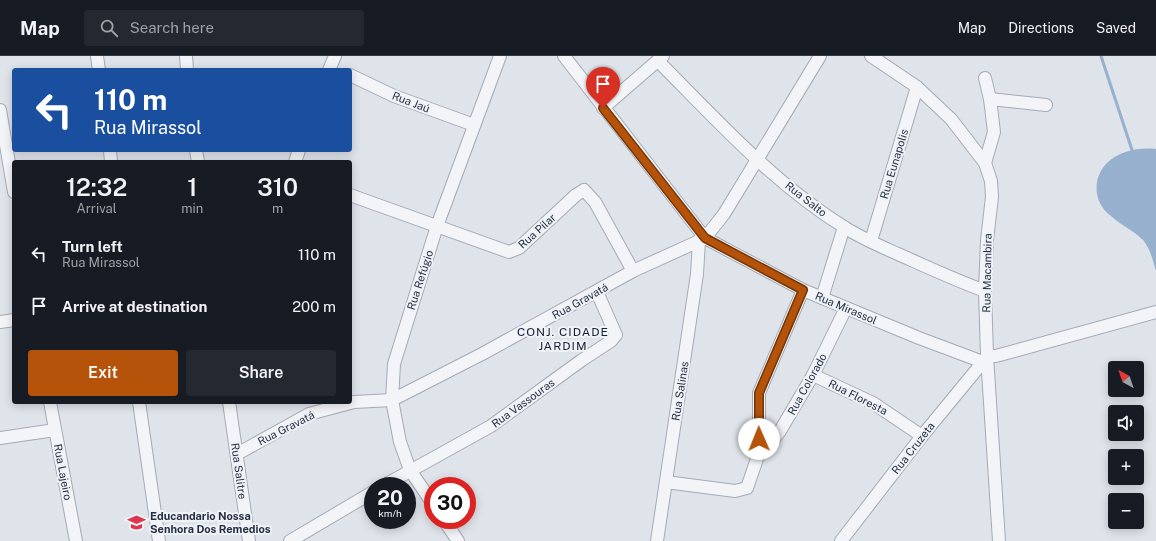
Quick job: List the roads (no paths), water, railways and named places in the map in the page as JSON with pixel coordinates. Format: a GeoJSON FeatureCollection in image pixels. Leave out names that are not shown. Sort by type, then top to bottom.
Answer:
{"type":"FeatureCollection","features":[{"type":"Feature","properties":{"kind":"street"},"geometry":{"type":"LineString","coordinates":[[97,56],[99,68]]}},
{"type":"Feature","properties":{"kind":"street"},"geometry":{"type":"LineString","coordinates":[[186,56],[188,68]]}},
{"type":"Feature","properties":{"kind":"street","name":"Rua Refúgio"},"geometry":{"type":"LineString","coordinates":[[424,491],[410,470],[400,442],[392,400],[396,352],[438,226],[500,56]]}},
{"type":"Feature","properties":{"kind":"street","name":"Rua Mirassol"},"geometry":{"type":"LineString","coordinates":[[564,56],[702,239],[803,290],[919,338],[985,359]]}},
{"type":"Feature","properties":{"kind":"street","name":"Rua Gravatá"},"geometry":{"type":"LineString","coordinates":[[352,403],[392,400],[482,354],[633,271],[702,239],[724,214],[820,56]]}},
{"type":"Feature","properties":{"kind":"street","name":"Rua Macambira"},"geometry":{"type":"LineString","coordinates":[[871,56],[917,87],[961,129],[985,163],[992,190],[987,240],[985,359],[999,541]]}},
{"type":"Feature","properties":{"kind":"street"},"geometry":{"type":"LineString","coordinates":[[603,108],[661,58]]}},
{"type":"Feature","properties":{"kind":"street","name":"Rua Salto"},"geometry":{"type":"LineString","coordinates":[[661,58],[757,158],[812,205],[844,227],[871,241],[943,274],[985,290]]}},
{"type":"Feature","properties":{"kind":"street","name":"Rua Jaú"},"geometry":{"type":"LineString","coordinates":[[352,76],[394,96],[474,125]]}},
{"type":"Feature","properties":{"kind":"street"},"geometry":{"type":"LineString","coordinates":[[984,78],[990,99],[994,132],[985,163]]}},
{"type":"Feature","properties":{"kind":"street","name":"Rua Eunapolis"},"geometry":{"type":"LineString","coordinates":[[871,241],[917,87]]}},
{"type":"Feature","properties":{"kind":"street"},"geometry":{"type":"LineString","coordinates":[[990,99],[1046,105]]}},
{"type":"Feature","properties":{"kind":"street"},"geometry":{"type":"LineString","coordinates":[[0,110],[9,152],[12,176]]}},
{"type":"Feature","properties":{"kind":"street","name":"Rua Pilar"},"geometry":{"type":"LineString","coordinates":[[352,196],[502,249],[513,251],[533,237],[576,195],[584,190],[595,202],[633,271]]}},
{"type":"Feature","properties":{"kind":"street"},"geometry":{"type":"LineString","coordinates":[[822,298],[844,227]]}},
{"type":"Feature","properties":{"kind":"street","name":"Rua Salinas"},"geometry":{"type":"LineString","coordinates":[[657,541],[702,239]]}},
{"type":"Feature","properties":{"kind":"street"},"geometry":{"type":"LineString","coordinates":[[666,482],[742,491],[750,484],[759,453],[759,393],[803,290]]}},
{"type":"Feature","properties":{"kind":"street","name":"Rua Vassouras"},"geometry":{"type":"LineString","coordinates":[[398,477],[491,426],[582,360],[614,339],[616,335],[614,328],[597,292]]}},
{"type":"Feature","properties":{"kind":"street","name":"Rua Colorado"},"geometry":{"type":"LineString","coordinates":[[759,453],[774,441],[813,375],[846,308]]}},
{"type":"Feature","properties":{"kind":"street"},"geometry":{"type":"LineString","coordinates":[[985,359],[1156,312]]}},
{"type":"Feature","properties":{"kind":"street"},"geometry":{"type":"LineString","coordinates":[[0,322],[12,320]]}},
{"type":"Feature","properties":{"kind":"street","name":"Rua Cruzeta"},"geometry":{"type":"LineString","coordinates":[[841,541],[922,436],[985,359]]}},
{"type":"Feature","properties":{"kind":"street","name":"Rua Floresta"},"geometry":{"type":"LineString","coordinates":[[813,375],[873,402],[922,436]]}},
{"type":"Feature","properties":{"kind":"street","name":"Rua Lajeiro"},"geometry":{"type":"LineString","coordinates":[[50,404],[76,541]]}},
{"type":"Feature","properties":{"kind":"street"},"geometry":{"type":"LineString","coordinates":[[139,404],[158,541]]}},
{"type":"Feature","properties":{"kind":"street","name":"Rua Salitre"},"geometry":{"type":"LineString","coordinates":[[229,404],[249,541]]}},
{"type":"Feature","properties":{"kind":"street","name":"Rua Gravatá"},"geometry":{"type":"LineString","coordinates":[[237,454],[309,414],[346,404]]}},
{"type":"Feature","properties":{"kind":"street"},"geometry":{"type":"LineString","coordinates":[[0,438],[55,430]]}},
{"type":"Feature","properties":{"kind":"street"},"geometry":{"type":"LineString","coordinates":[[290,541],[364,497]]}},
{"type":"Feature","properties":{"kind":"street"},"geometry":{"type":"LineString","coordinates":[[450,529],[458,541]]}},
{"type":"Feature","properties":{"kind":"water"},"geometry":{"type":"Polygon","coordinates":[[[1136,149],[1156,149],[1156,271],[1148,247],[1143,240],[1105,211],[1098,197],[1097,183],[1102,169],[1117,155],[1136,149]]]}},
{"type":"Feature","properties":{"kind":"waterway"},"geometry":{"type":"LineString","coordinates":[[1101,56],[1132,150]]}},
{"type":"Feature","properties":{"kind":"place","name":"Educandario Nossa Senhora Dos Remedios"},"geometry":{"type":"Point","coordinates":[137,522]}},
{"type":"Feature","properties":{"kind":"district","name":"CONJ. CIDADE JARDIM"},"geometry":{"type":"Point","coordinates":[563,339]}}]}
